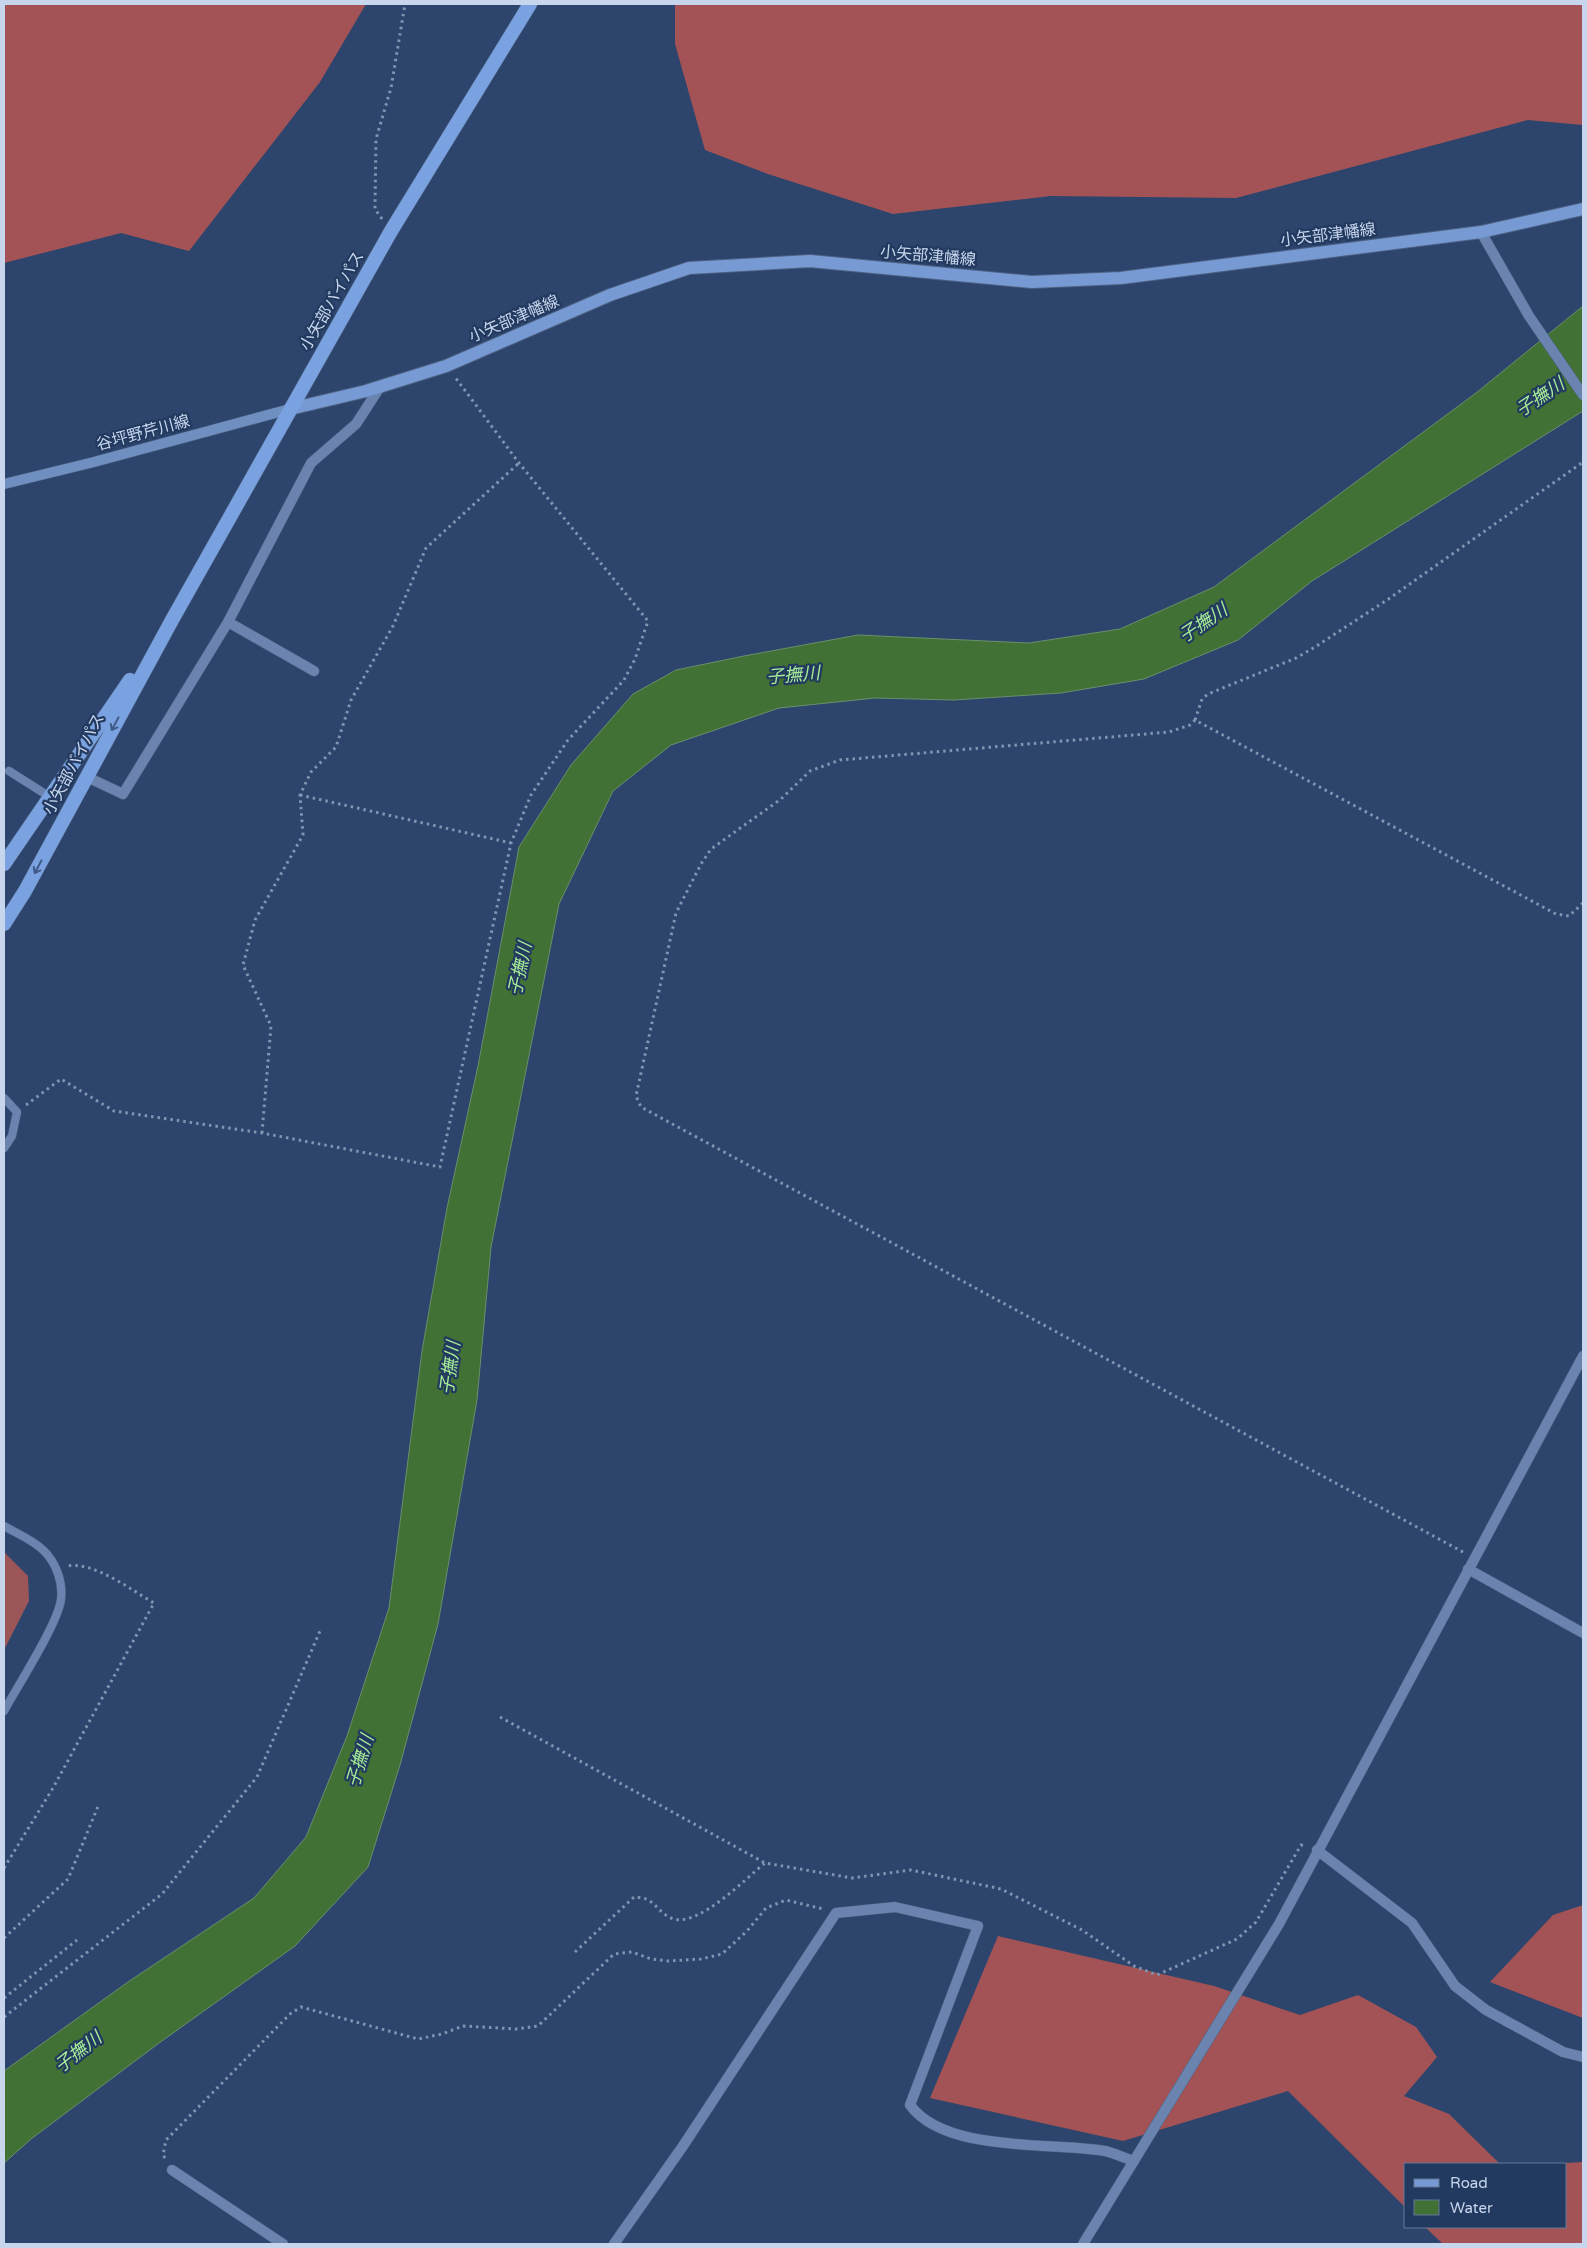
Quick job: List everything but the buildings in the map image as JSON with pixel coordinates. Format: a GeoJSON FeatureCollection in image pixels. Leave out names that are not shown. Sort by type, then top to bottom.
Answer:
{"type":"FeatureCollection","features":[{"type":"Feature","properties":{"kind":"highway","name":"小矢部バイパス"},"geometry":{"type":"LineString","coordinates":[[4,924],[25,891],[172,620],[391,231],[530,4]]}},
{"type":"Feature","properties":{"kind":"highway","name":"小矢部バイパス"},"geometry":{"type":"LineString","coordinates":[[4,864],[172,620]]}},
{"type":"Feature","properties":{"kind":"main road","name":"小矢部津幡線"},"geometry":{"type":"LineString","coordinates":[[290,409],[380,387],[446,366],[610,295],[689,268],[810,261],[1032,282],[1121,278],[1481,232],[1583,209]]}},
{"type":"Feature","properties":{"kind":"main road","name":"谷坪野芹川線"},"geometry":{"type":"LineString","coordinates":[[4,484],[94,462],[290,409]]}},
{"type":"Feature","properties":{"kind":"street"},"geometry":{"type":"LineString","coordinates":[[1481,232],[1529,316],[1583,395]]}},
{"type":"Feature","properties":{"kind":"street"},"geometry":{"type":"LineString","coordinates":[[86,777],[123,794],[228,622],[312,463],[356,424],[380,387]]}},
{"type":"Feature","properties":{"kind":"street"},"geometry":{"type":"LineString","coordinates":[[228,622],[314,670]]}},
{"type":"Feature","properties":{"kind":"street"},"geometry":{"type":"LineString","coordinates":[[1083,2244],[1279,1924],[1583,1356]]}},
{"type":"Feature","properties":{"kind":"street"},"geometry":{"type":"LineString","coordinates":[[1468,1569],[1583,1633]]}},
{"type":"Feature","properties":{"kind":"street"},"geometry":{"type":"LineString","coordinates":[[1317,1850],[1412,1923],[1455,1986],[1486,2010],[1554,2048],[1583,2057]]}},
{"type":"Feature","properties":{"kind":"street"},"geometry":{"type":"LineString","coordinates":[[614,2244],[683,2146],[836,1912],[895,1907],[978,1926],[910,2105],[917,2114],[957,2136],[990,2141],[1106,2151],[1134,2161]]}},
{"type":"Feature","properties":{"kind":"street"},"geometry":{"type":"LineString","coordinates":[[172,2170],[283,2244]]}},
{"type":"Feature","properties":{"kind":"lane"},"geometry":{"type":"LineString","coordinates":[[9,770],[50,797]]}},
{"type":"Feature","properties":{"kind":"lane"},"geometry":{"type":"LineString","coordinates":[[4,1098],[17,1112],[12,1136],[4,1148]]}},
{"type":"Feature","properties":{"kind":"lane"},"geometry":{"type":"LineString","coordinates":[[4,1526],[43,1550],[57,1570],[62,1585],[61,1601],[54,1620],[4,1711]]}},
{"type":"Feature","properties":{"kind":"path"},"geometry":{"type":"LineString","coordinates":[[391,231],[375,208],[376,139],[391,88],[406,4]]}},
{"type":"Feature","properties":{"kind":"path"},"geometry":{"type":"LineString","coordinates":[[17,1112],[61,1079],[114,1111],[262,1133],[440,1166],[511,843],[531,795],[568,740],[624,680],[635,659],[648,621],[519,463],[446,366]]}},
{"type":"Feature","properties":{"kind":"path"},"geometry":{"type":"LineString","coordinates":[[1474,1559],[641,1107],[636,1096],[669,940],[676,913],[690,883],[711,849],[781,799],[810,771],[840,760],[1169,732],[1190,725],[1195,720],[1202,700],[1208,694],[1296,658],[1315,647],[1387,600],[1583,462]]}},
{"type":"Feature","properties":{"kind":"path"},"geometry":{"type":"LineString","coordinates":[[262,1133],[271,1026],[243,965],[255,920],[303,835],[300,795],[311,772],[336,747],[351,700],[394,626],[426,548],[519,463]]}},
{"type":"Feature","properties":{"kind":"path"},"geometry":{"type":"LineString","coordinates":[[1195,720],[1556,914],[1568,916],[1583,902]]}},
{"type":"Feature","properties":{"kind":"path"},"geometry":{"type":"LineString","coordinates":[[300,795],[511,843]]}},
{"type":"Feature","properties":{"kind":"path"},"geometry":{"type":"LineString","coordinates":[[4,1868],[53,1788],[154,1603],[91,1567],[78,1565],[57,1570]]}},
{"type":"Feature","properties":{"kind":"path"},"geometry":{"type":"LineString","coordinates":[[4,2018],[162,1894],[216,1828],[257,1777],[320,1631]]}},
{"type":"Feature","properties":{"kind":"path"},"geometry":{"type":"LineString","coordinates":[[500,1717],[765,1863],[852,1878],[911,1870],[1001,1889],[1082,1930],[1134,1966],[1157,1975],[1237,1939],[1256,1922],[1301,1845],[1317,1850]]}},
{"type":"Feature","properties":{"kind":"path"},"geometry":{"type":"LineString","coordinates":[[4,1938],[68,1879],[99,1804]]}},
{"type":"Feature","properties":{"kind":"path"},"geometry":{"type":"LineString","coordinates":[[575,1952],[634,1897],[646,1899],[661,1912],[674,1919],[687,1919],[722,1899],[765,1863]]}},
{"type":"Feature","properties":{"kind":"path"},"geometry":{"type":"LineString","coordinates":[[172,2170],[163,2155],[166,2140],[290,2014],[301,2007],[418,2039],[442,2034],[463,2026],[516,2029],[538,2026],[614,1954],[632,1952],[651,1959],[668,1961],[701,1959],[722,1954],[747,1931],[766,1908],[786,1900],[836,1912]]}},
{"type":"Feature","properties":{"kind":"path"},"geometry":{"type":"LineString","coordinates":[[4,1998],[77,1940]]}},
{"type":"Feature","properties":{"kind":"shaded area"},"geometry":{"type":"Polygon","coordinates":[[[4,4],[366,4],[320,82],[189,251],[121,233],[4,263],[4,4]]]}},
{"type":"Feature","properties":{"kind":"shaded area"},"geometry":{"type":"Polygon","coordinates":[[[675,4],[1583,4],[1583,125],[1528,120],[1236,198],[1051,196],[893,214],[768,174],[705,150],[675,44],[675,4]]]}},
{"type":"Feature","properties":{"kind":"shaded area"},"geometry":{"type":"Polygon","coordinates":[[[4,1552],[28,1576],[29,1601],[4,1650],[4,1552]]]}},
{"type":"Feature","properties":{"kind":"shaded area"},"geometry":{"type":"Polygon","coordinates":[[[1583,1905],[1583,2018],[1490,1982],[1553,1915],[1583,1905]]]}},
{"type":"Feature","properties":{"kind":"shaded area"},"geometry":{"type":"Polygon","coordinates":[[[998,1936],[1214,1986],[1300,2015],[1358,1995],[1416,2027],[1437,2057],[1404,2096],[1449,2114],[1499,2163],[1404,2163],[1404,2206],[1288,2091],[1123,2141],[930,2098],[998,1936]]]}},
{"type":"Feature","properties":{"kind":"shaded area"},"geometry":{"type":"Polygon","coordinates":[[[1583,2162],[1583,2244],[1443,2244],[1426,2228],[1567,2228],[1566,2163],[1583,2162]]]}},
{"type":"Feature","properties":{"kind":"water","name":"子撫川"},"geometry":{"type":"Polygon","coordinates":[[[1583,306],[1583,411],[1312,581],[1238,640],[1144,679],[1061,693],[954,700],[875,698],[779,708],[671,745],[613,791],[559,904],[491,1247],[477,1400],[438,1624],[400,1765],[368,1867],[295,1946],[159,2043],[31,2139],[4,2163],[4,2071],[128,1982],[254,1898],[306,1837],[347,1736],[389,1608],[422,1351],[447,1208],[478,1066],[519,847],[571,765],[633,694],[676,670],[858,635],[1029,643],[1120,629],[1214,587],[1476,393],[1583,306]]]}}]}
